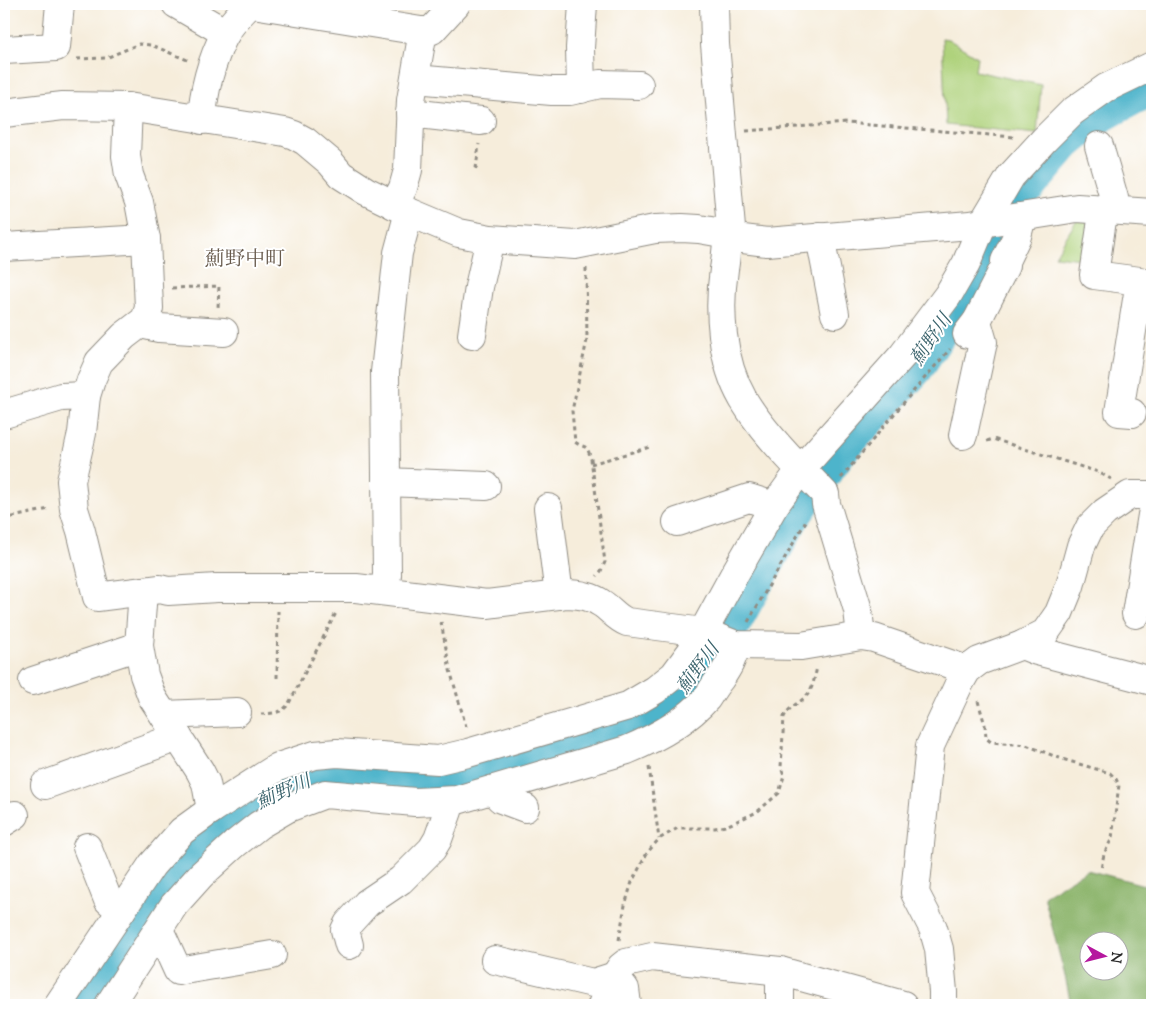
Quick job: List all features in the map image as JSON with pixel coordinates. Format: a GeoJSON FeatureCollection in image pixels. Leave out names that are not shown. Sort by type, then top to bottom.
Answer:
{"type":"FeatureCollection","features":[{"type":"Feature","properties":{"kind":"street"},"geometry":{"type":"LineString","coordinates":[[4,50],[56,47],[60,4]]}},
{"type":"Feature","properties":{"kind":"street"},"geometry":{"type":"LineString","coordinates":[[176,4],[226,33]]}},
{"type":"Feature","properties":{"kind":"street"},"geometry":{"type":"LineString","coordinates":[[202,120],[202,110],[211,68],[226,33],[236,18],[251,4],[423,31],[432,30],[456,4]]}},
{"type":"Feature","properties":{"kind":"street"},"geometry":{"type":"LineString","coordinates":[[581,89],[580,48],[583,4]]}},
{"type":"Feature","properties":{"kind":"street"},"geometry":{"type":"LineString","coordinates":[[714,4],[715,44],[731,228],[726,243],[721,315],[730,368],[743,398],[759,423],[785,454],[825,494],[826,504],[858,610],[861,636]]}},
{"type":"Feature","properties":{"kind":"street"},"geometry":{"type":"LineString","coordinates":[[384,591],[386,576],[385,372],[403,188],[408,170],[411,100],[423,31]]}},
{"type":"Feature","properties":{"kind":"street"},"geometry":{"type":"LineString","coordinates":[[58,1005],[152,865],[182,831],[211,810],[278,768],[315,755],[337,753],[359,753],[438,760],[472,752],[628,706],[655,690],[674,675],[703,632],[774,506],[801,469],[903,355],[959,278],[983,223],[1011,176],[1072,112],[1106,88],[1152,66]]}},
{"type":"Feature","properties":{"kind":"street"},"geometry":{"type":"LineString","coordinates":[[415,79],[552,91],[581,89],[600,84],[639,85]]}},
{"type":"Feature","properties":{"kind":"street"},"geometry":{"type":"LineString","coordinates":[[4,113],[63,106],[128,107],[294,135],[318,152],[341,175],[366,191],[402,209],[459,233],[490,239],[575,245],[655,229],[698,229],[736,238],[767,242],[983,223],[1077,208],[1152,213]]}},
{"type":"Feature","properties":{"kind":"street"},"geometry":{"type":"LineString","coordinates":[[128,107],[126,156],[128,175],[140,202],[146,239],[149,308],[145,320],[124,336],[100,362],[86,396],[82,433],[71,481],[74,509],[97,597],[160,589],[168,591],[217,588],[349,588],[487,604],[566,594],[586,596],[601,603],[619,619],[627,622],[703,632],[736,645],[801,646],[861,636],[874,638],[967,670]]}},
{"type":"Feature","properties":{"kind":"street"},"geometry":{"type":"LineString","coordinates":[[410,113],[481,121]]}},
{"type":"Feature","properties":{"kind":"street"},"geometry":{"type":"LineString","coordinates":[[1099,146],[1114,198],[1102,220],[1094,275],[1140,281],[1120,412],[1132,413]]}},
{"type":"Feature","properties":{"kind":"street"},"geometry":{"type":"LineString","coordinates":[[974,438],[982,342],[972,327],[1005,266],[1005,261],[1017,236],[1022,217]]}},
{"type":"Feature","properties":{"kind":"street"},"geometry":{"type":"LineString","coordinates":[[820,237],[835,314]]}},
{"type":"Feature","properties":{"kind":"street"},"geometry":{"type":"LineString","coordinates":[[4,247],[146,239]]}},
{"type":"Feature","properties":{"kind":"street"},"geometry":{"type":"LineString","coordinates":[[472,334],[479,287],[490,239]]}},
{"type":"Feature","properties":{"kind":"street"},"geometry":{"type":"LineString","coordinates":[[959,278],[990,294]]}},
{"type":"Feature","properties":{"kind":"street"},"geometry":{"type":"LineString","coordinates":[[141,324],[159,328],[220,332]]}},
{"type":"Feature","properties":{"kind":"street"},"geometry":{"type":"LineString","coordinates":[[4,414],[62,397],[86,396]]}},
{"type":"Feature","properties":{"kind":"street"},"geometry":{"type":"LineString","coordinates":[[386,482],[486,486]]}},
{"type":"Feature","properties":{"kind":"street"},"geometry":{"type":"LineString","coordinates":[[677,522],[749,498],[774,506]]}},
{"type":"Feature","properties":{"kind":"street"},"geometry":{"type":"LineString","coordinates":[[943,1005],[939,949],[933,928],[914,893],[930,746],[959,684],[967,670],[978,661],[1022,645],[1045,632],[1059,613],[1070,586],[1081,546],[1090,527],[1105,512],[1148,499],[1136,614]]}},
{"type":"Feature","properties":{"kind":"street"},"geometry":{"type":"LineString","coordinates":[[548,508],[559,595]]}},
{"type":"Feature","properties":{"kind":"street"},"geometry":{"type":"LineString","coordinates":[[143,591],[139,646],[144,675],[152,697],[206,783],[211,810]]}},
{"type":"Feature","properties":{"kind":"street"},"geometry":{"type":"LineString","coordinates":[[109,1005],[174,905],[218,858],[259,825],[294,805],[325,794],[414,802],[449,801],[627,750],[647,741],[684,718],[706,698],[732,660],[736,645]]}},
{"type":"Feature","properties":{"kind":"street"},"geometry":{"type":"LineString","coordinates":[[1022,645],[1038,651],[1152,681]]}},
{"type":"Feature","properties":{"kind":"street"},"geometry":{"type":"LineString","coordinates":[[33,681],[139,646]]}},
{"type":"Feature","properties":{"kind":"street"},"geometry":{"type":"LineString","coordinates":[[45,785],[171,726],[237,712]]}},
{"type":"Feature","properties":{"kind":"street"},"geometry":{"type":"LineString","coordinates":[[492,790],[502,799],[525,808]]}},
{"type":"Feature","properties":{"kind":"street"},"geometry":{"type":"LineString","coordinates":[[349,945],[346,930],[348,924],[367,903],[401,880],[432,849],[438,839],[448,811],[449,801]]}},
{"type":"Feature","properties":{"kind":"street"},"geometry":{"type":"LineString","coordinates":[[87,847],[108,900],[121,911]]}},
{"type":"Feature","properties":{"kind":"street"},"geometry":{"type":"LineString","coordinates":[[156,935],[163,938],[178,971],[272,955]]}},
{"type":"Feature","properties":{"kind":"street"},"geometry":{"type":"LineString","coordinates":[[602,1005],[618,972],[626,963],[652,957],[780,971],[841,997],[903,1005]]}},
{"type":"Feature","properties":{"kind":"street"},"geometry":{"type":"LineString","coordinates":[[495,960],[593,983],[618,972]]}},
{"type":"Feature","properties":{"kind":"street"},"geometry":{"type":"LineString","coordinates":[[780,971],[780,1005]]}},
{"type":"Feature","properties":{"kind":"street"},"geometry":{"type":"LineString","coordinates":[[618,972],[625,989],[627,1005]]}},
{"type":"Feature","properties":{"kind":"path"},"geometry":{"type":"LineString","coordinates":[[76,59],[106,58],[138,44],[151,45],[211,68]]}},
{"type":"Feature","properties":{"kind":"path"},"geometry":{"type":"LineString","coordinates":[[723,133],[848,123],[1044,140]]}},
{"type":"Feature","properties":{"kind":"path"},"geometry":{"type":"LineString","coordinates":[[586,243],[587,340],[572,411],[575,442],[585,446],[588,450],[591,464],[604,562],[601,571],[595,578]]}},
{"type":"Feature","properties":{"kind":"path"},"geometry":{"type":"LineString","coordinates":[[149,290],[219,286],[220,332]]}},
{"type":"Feature","properties":{"kind":"path"},"geometry":{"type":"LineString","coordinates":[[974,438],[993,439],[1098,472],[1148,499]]}},
{"type":"Feature","properties":{"kind":"path"},"geometry":{"type":"LineString","coordinates":[[591,464],[650,447]]}},
{"type":"Feature","properties":{"kind":"path"},"geometry":{"type":"LineString","coordinates":[[4,519],[50,509],[74,509]]}},
{"type":"Feature","properties":{"kind":"path"},"geometry":{"type":"LineString","coordinates":[[278,588],[278,678]]}},
{"type":"Feature","properties":{"kind":"path"},"geometry":{"type":"LineString","coordinates":[[237,712],[244,714],[275,713],[282,711],[288,705],[349,588]]}},
{"type":"Feature","properties":{"kind":"path"},"geometry":{"type":"LineString","coordinates":[[436,597],[450,670],[466,721],[472,752]]}},
{"type":"Feature","properties":{"kind":"path"},"geometry":{"type":"LineString","coordinates":[[618,972],[618,952],[628,893],[640,865],[659,839],[678,828],[726,826],[757,812],[779,793],[784,776],[780,767],[784,717],[787,711],[808,694],[817,670],[819,644]]}},
{"type":"Feature","properties":{"kind":"path"},"geometry":{"type":"LineString","coordinates":[[967,670],[985,725],[986,738],[991,742],[1026,745],[1062,759],[1110,773],[1116,779],[1119,785],[1112,838],[1104,854],[1101,869]]}},
{"type":"Feature","properties":{"kind":"path"},"geometry":{"type":"LineString","coordinates":[[647,741],[659,839]]}},
{"type":"Feature","properties":{"kind":"green space"},"geometry":{"type":"Polygon","coordinates":[[[942,38],[948,39],[977,57],[975,71],[1041,85],[1037,134],[946,125],[942,38]]]}},
{"type":"Feature","properties":{"kind":"green space"},"geometry":{"type":"Polygon","coordinates":[[[1079,216],[1093,228],[1089,260],[1055,256],[1079,216]]]}},
{"type":"Feature","properties":{"kind":"green space"},"geometry":{"type":"Polygon","coordinates":[[[1087,870],[1152,887],[1152,1005],[1071,1005],[1044,896],[1087,870]]]}},
{"type":"Feature","properties":{"kind":"waterway","name":"薊野川"},"geometry":{"type":"LineString","coordinates":[[83,1005],[159,893],[178,867],[199,845],[247,810],[296,784],[317,776],[337,773],[426,782],[447,780],[498,768],[629,728],[677,699],[705,667],[730,626],[789,519],[839,449],[914,368],[960,298],[1017,197],[1064,142],[1094,117],[1136,94],[1152,88]]}},
{"type":"Feature","properties":{"kind":"district","name":"薊野中町"},"geometry":{"type":"Point","coordinates":[245,260]}}]}
